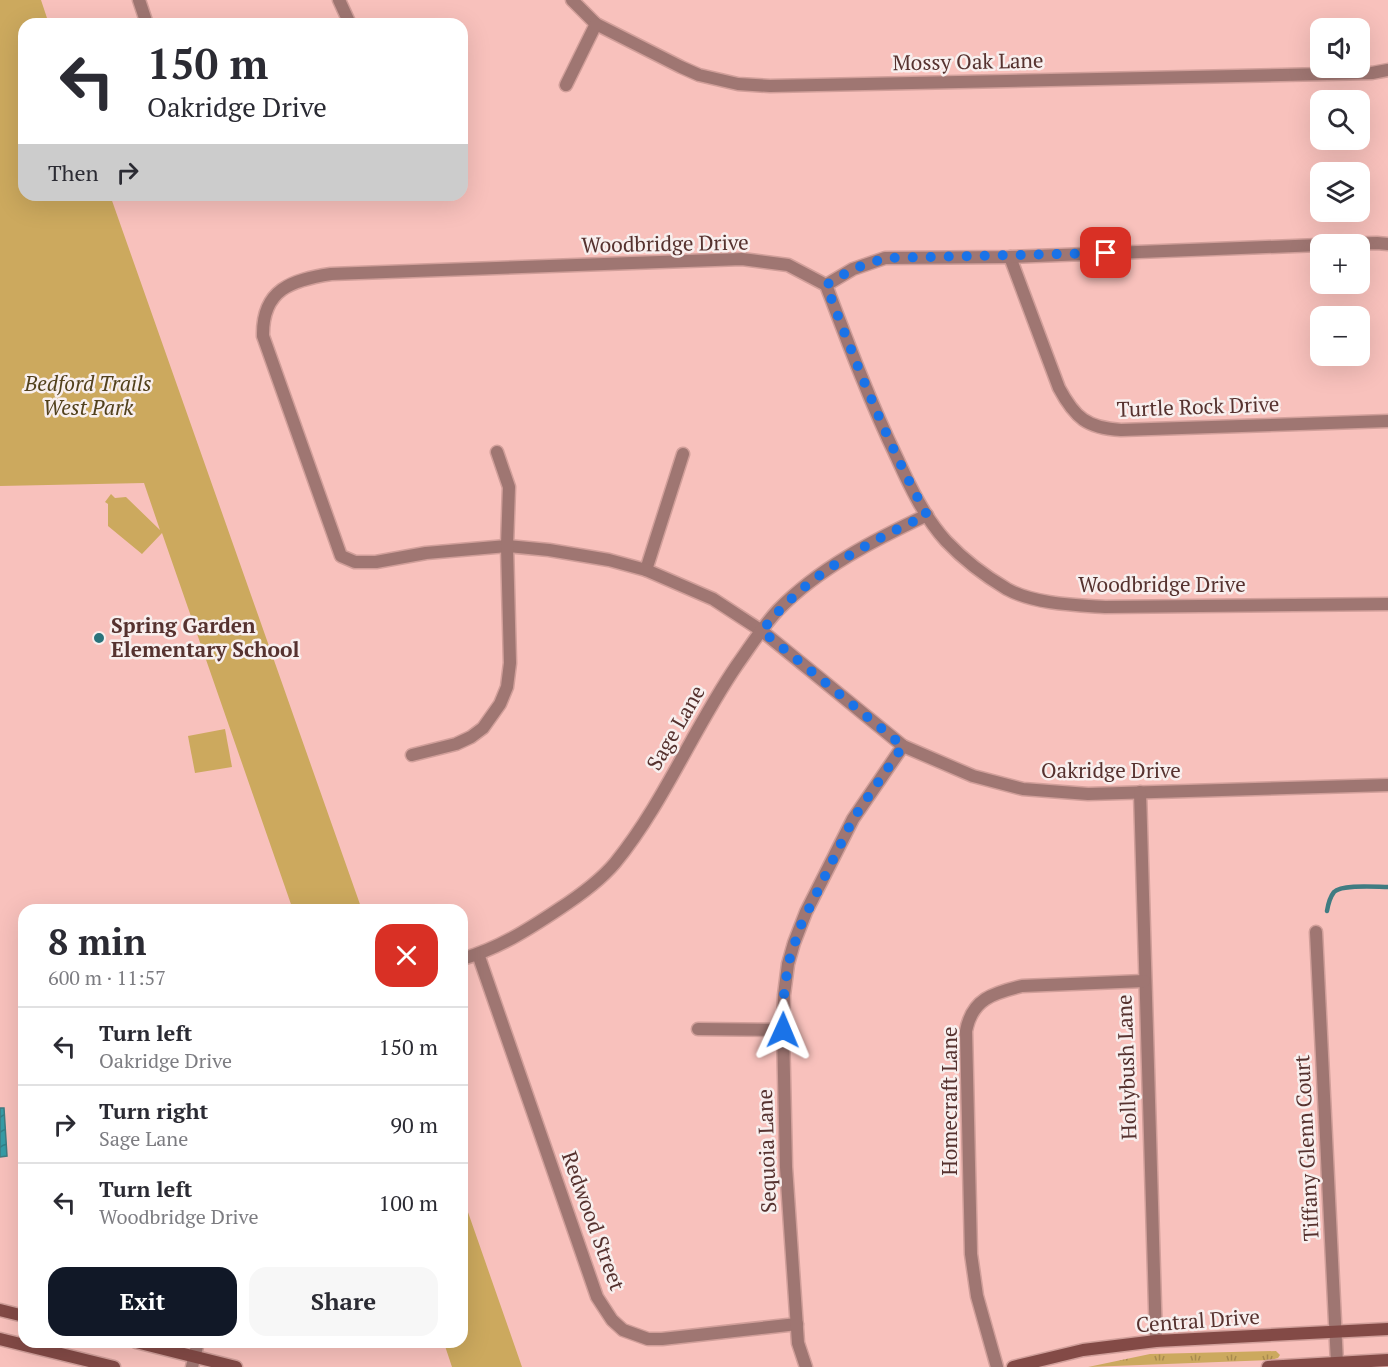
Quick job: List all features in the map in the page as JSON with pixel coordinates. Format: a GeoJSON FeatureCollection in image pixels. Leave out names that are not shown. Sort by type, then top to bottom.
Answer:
{"type":"FeatureCollection","features":[{"type":"Feature","properties":{"kind":"main road"},"geometry":{"type":"LineString","coordinates":[[0,1310],[18,1314]]}},
{"type":"Feature","properties":{"kind":"main road","name":"Central Drive"},"geometry":{"type":"LineString","coordinates":[[1013,1367],[1083,1350],[1156,1341],[1388,1329]]}},
{"type":"Feature","properties":{"kind":"main road"},"geometry":{"type":"LineString","coordinates":[[0,1339],[18,1343]]}},
{"type":"Feature","properties":{"kind":"main road"},"geometry":{"type":"LineString","coordinates":[[37,1348],[114,1367]]}},
{"type":"Feature","properties":{"kind":"main road"},"geometry":{"type":"LineString","coordinates":[[153,1348],[194,1362],[236,1367]]}},
{"type":"Feature","properties":{"kind":"main road"},"geometry":{"type":"LineString","coordinates":[[1268,1367],[1388,1360]]}},
{"type":"Feature","properties":{"kind":"street"},"geometry":{"type":"LineString","coordinates":[[139,0],[145,18]]}},
{"type":"Feature","properties":{"kind":"street"},"geometry":{"type":"LineString","coordinates":[[339,0],[347,18]]}},
{"type":"Feature","properties":{"kind":"street","name":"Mossy Oak Lane"},"geometry":{"type":"LineString","coordinates":[[572,0],[596,24],[681,68],[699,75],[738,84],[770,86],[1360,74],[1388,70]]}},
{"type":"Feature","properties":{"kind":"street"},"geometry":{"type":"LineString","coordinates":[[566,85],[596,24]]}},
{"type":"Feature","properties":{"kind":"street"},"geometry":{"type":"LineString","coordinates":[[1370,244],[1388,244]]}},
{"type":"Feature","properties":{"kind":"street"},"geometry":{"type":"LineString","coordinates":[[826,285],[853,269],[885,258],[1010,257],[1310,245]]}},
{"type":"Feature","properties":{"kind":"street","name":"Turtle Rock Drive"},"geometry":{"type":"LineString","coordinates":[[1010,257],[1059,388],[1066,402],[1091,426],[1121,430],[1388,421]]}},
{"type":"Feature","properties":{"kind":"street","name":"Woodbridge Drive"},"geometry":{"type":"LineString","coordinates":[[362,562],[347,560],[341,556],[263,336],[266,311],[270,300],[293,282],[331,274],[742,259],[788,265],[826,285],[878,418],[906,478],[927,515],[946,540],[971,564],[1007,589],[1025,596],[1070,605],[1105,607],[1388,604]]}},
{"type":"Feature","properties":{"kind":"street"},"geometry":{"type":"LineString","coordinates":[[412,755],[456,744],[471,737],[483,728],[500,704],[507,687],[510,663],[507,546],[509,487],[496,452]]}},
{"type":"Feature","properties":{"kind":"street"},"geometry":{"type":"LineString","coordinates":[[646,570],[683,454]]}},
{"type":"Feature","properties":{"kind":"street","name":"Sage Lane"},"geometry":{"type":"LineString","coordinates":[[468,957],[491,950],[528,930],[576,898],[614,864],[654,805],[718,693],[776,612],[797,592],[828,569],[880,537],[927,515]]}},
{"type":"Feature","properties":{"kind":"street","name":"Oakridge Drive"},"geometry":{"type":"LineString","coordinates":[[362,562],[490,546],[507,546],[559,551],[609,560],[646,570],[713,599],[762,631],[903,746],[973,776],[1023,789],[1088,794],[1388,785]]}},
{"type":"Feature","properties":{"kind":"street","name":"Sequoia Lane"},"geometry":{"type":"LineString","coordinates":[[806,1367],[798,1343],[786,1167],[783,1030],[788,964],[806,912],[853,819],[903,746]]}},
{"type":"Feature","properties":{"kind":"street","name":"Hollybush Lane"},"geometry":{"type":"LineString","coordinates":[[1140,792],[1156,1341]]}},
{"type":"Feature","properties":{"kind":"street","name":"Tiffany Glenn Court"},"geometry":{"type":"LineString","coordinates":[[1316,932],[1337,1363]]}},
{"type":"Feature","properties":{"kind":"street","name":"Redwood Street"},"geometry":{"type":"LineString","coordinates":[[478,954],[597,1297],[612,1320],[623,1330],[648,1339],[797,1324]]}},
{"type":"Feature","properties":{"kind":"street","name":"Homecraft Lane"},"geometry":{"type":"LineString","coordinates":[[997,1367],[977,1296],[971,1254],[966,1043],[968,1021],[975,1007],[986,998],[1012,988],[1144,981]]}},
{"type":"Feature","properties":{"kind":"street"},"geometry":{"type":"LineString","coordinates":[[698,1029],[783,1030]]}},
{"type":"Feature","properties":{"kind":"green space","name":"Bedford Trails West Park"},"geometry":{"type":"Polygon","coordinates":[[[0,0],[41,0],[47,18],[18,18],[18,201],[112,201],[360,904],[291,904],[162,533],[142,554],[108,526],[108,504],[105,502],[111,494],[115,498],[126,497],[160,530],[144,483],[0,486],[0,0]]]}},
{"type":"Feature","properties":{"kind":"green space"},"geometry":{"type":"Polygon","coordinates":[[[225,729],[232,767],[195,773],[188,736],[225,729]]]}},
{"type":"Feature","properties":{"kind":"green space"},"geometry":{"type":"Polygon","coordinates":[[[468,1212],[522,1367],[452,1367],[446,1348],[468,1348],[468,1212]]]}},
{"type":"Feature","properties":{"kind":"green space"},"geometry":{"type":"Polygon","coordinates":[[[1276,1351],[1280,1355],[1271,1360],[1088,1367],[1150,1354],[1276,1351]]]}},
{"type":"Feature","properties":{"kind":"water"},"geometry":{"type":"Polygon","coordinates":[[[0,1108],[4,1108],[7,1156],[0,1157],[0,1108]]]}},
{"type":"Feature","properties":{"kind":"waterway"},"geometry":{"type":"LineString","coordinates":[[1327,911],[1331,896],[1338,889],[1360,886],[1388,887]]}},
{"type":"Feature","properties":{"kind":"place","name":"Spring Garden Elementary School"},"geometry":{"type":"Point","coordinates":[99,638]}},
{"type":"Feature","properties":{"kind":"route"},"geometry":{"type":"LineString","coordinates":[[783,1030],[788,964],[806,912],[853,819],[903,746],[762,631],[776,612],[797,592],[828,569],[880,537],[927,515],[906,478],[878,418],[826,285],[853,269],[885,258],[1010,257],[1106,253]]}}]}
